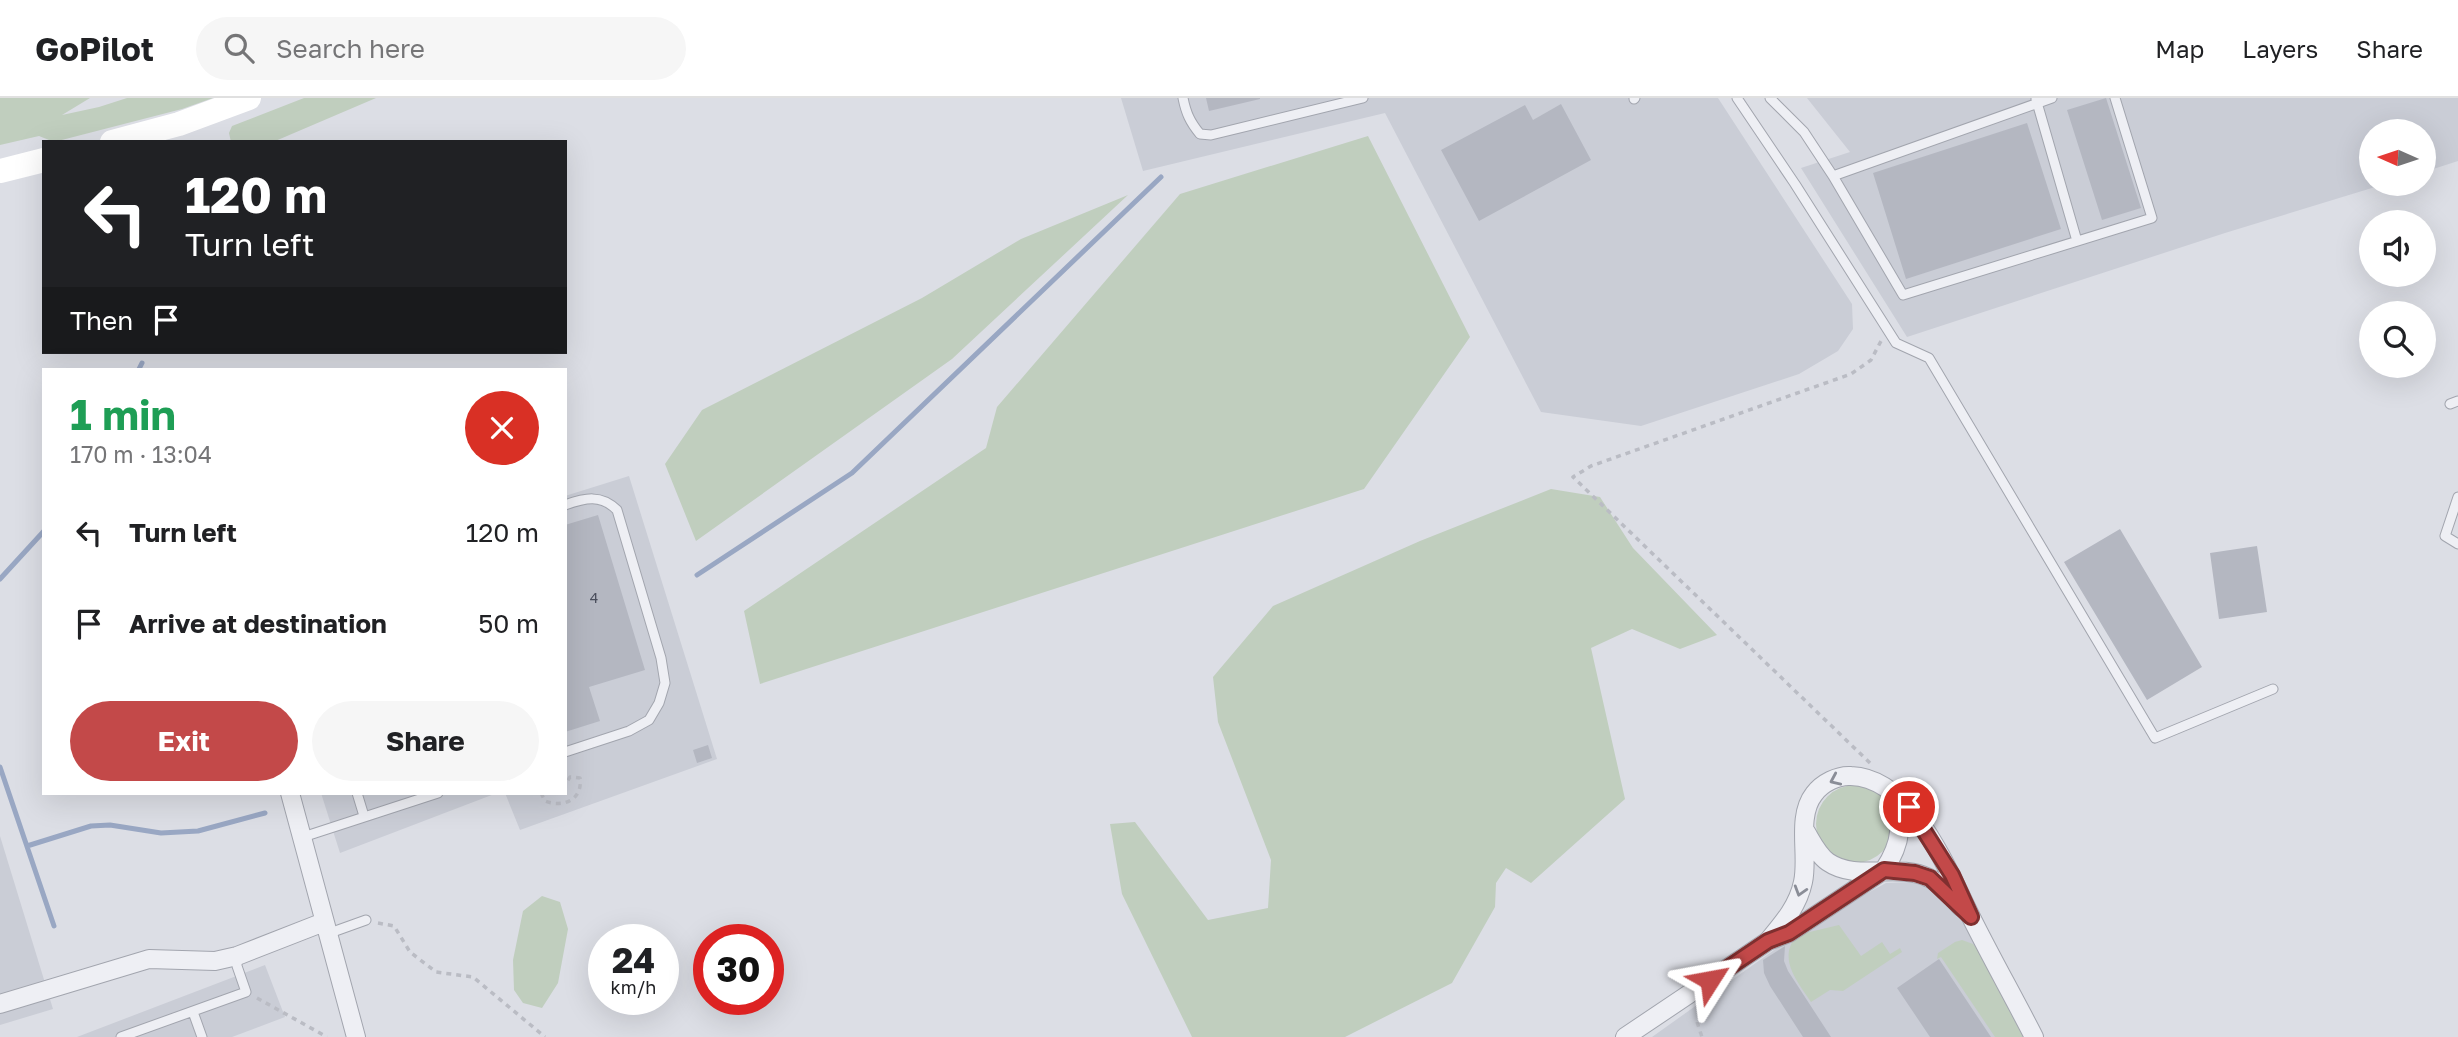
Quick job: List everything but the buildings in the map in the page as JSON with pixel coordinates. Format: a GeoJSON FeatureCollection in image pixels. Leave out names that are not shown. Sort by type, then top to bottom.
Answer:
{"type":"FeatureCollection","features":[{"type":"Feature","properties":{"kind":"main road"},"geometry":{"type":"LineString","coordinates":[[119,140],[179,124],[249,98]]}},
{"type":"Feature","properties":{"kind":"main road"},"geometry":{"type":"LineString","coordinates":[[0,171],[42,160]]}},
{"type":"Feature","properties":{"kind":"street"},"geometry":{"type":"LineString","coordinates":[[1768,941],[1795,907],[1803,884],[1806,813],[1814,794],[1828,782],[1846,776],[1866,776],[1887,786],[1909,807],[1952,875],[2034,1037]]}},
{"type":"Feature","properties":{"kind":"street"},"geometry":{"type":"LineString","coordinates":[[1625,1037],[1768,941],[1789,933],[1884,870],[1894,854],[1900,832],[1887,786]]}},
{"type":"Feature","properties":{"kind":"street"},"geometry":{"type":"LineString","coordinates":[[291,795],[356,1037]]}},
{"type":"Feature","properties":{"kind":"street"},"geometry":{"type":"LineString","coordinates":[[1805,831],[1826,861],[1840,868],[1915,873],[1930,878],[1971,917]]}},
{"type":"Feature","properties":{"kind":"street"},"geometry":{"type":"LineString","coordinates":[[0,1004],[149,959],[215,961],[326,928]]}},
{"type":"Feature","properties":{"kind":"lane"},"geometry":{"type":"LineString","coordinates":[[1183,98],[1186,114],[1192,124],[1200,134],[1211,135],[1363,98]]}},
{"type":"Feature","properties":{"kind":"lane"},"geometry":{"type":"LineString","coordinates":[[1737,98],[1796,184],[1886,330],[1896,343],[1929,358],[2155,738],[2273,688]]}},
{"type":"Feature","properties":{"kind":"lane"},"geometry":{"type":"LineString","coordinates":[[1770,98],[1804,132],[1903,295],[2152,218],[2115,98]]}},
{"type":"Feature","properties":{"kind":"lane"},"geometry":{"type":"LineString","coordinates":[[1833,176],[2036,101],[2052,98]]}},
{"type":"Feature","properties":{"kind":"lane"},"geometry":{"type":"LineString","coordinates":[[2036,101],[2077,242]]}},
{"type":"Feature","properties":{"kind":"lane"},"geometry":{"type":"LineString","coordinates":[[2458,497],[2445,536],[2458,544]]}},
{"type":"Feature","properties":{"kind":"lane"},"geometry":{"type":"LineString","coordinates":[[567,504],[580,499],[596,498],[609,502],[617,510],[662,658],[665,683],[659,703],[649,720],[629,731],[567,751]]}},
{"type":"Feature","properties":{"kind":"lane"},"geometry":{"type":"LineString","coordinates":[[358,795],[364,816]]}},
{"type":"Feature","properties":{"kind":"lane"},"geometry":{"type":"LineString","coordinates":[[303,837],[432,795]]}},
{"type":"Feature","properties":{"kind":"lane"},"geometry":{"type":"LineString","coordinates":[[326,928],[366,920]]}},
{"type":"Feature","properties":{"kind":"lane"},"geometry":{"type":"LineString","coordinates":[[121,1037],[246,992],[237,966],[237,956]]}},
{"type":"Feature","properties":{"kind":"lane"},"geometry":{"type":"LineString","coordinates":[[193,1012],[202,1037]]}},
{"type":"Feature","properties":{"kind":"path"},"geometry":{"type":"LineString","coordinates":[[1886,330],[1871,360],[1851,374],[1591,466],[1573,477],[1868,760],[1887,786]]}},
{"type":"Feature","properties":{"kind":"path"},"geometry":{"type":"LineString","coordinates":[[542,795],[545,801],[563,805],[570,802],[577,793],[580,778],[570,778],[567,782]]}},
{"type":"Feature","properties":{"kind":"path"},"geometry":{"type":"LineString","coordinates":[[366,920],[394,926],[410,952],[436,972],[473,977],[545,1037]]}},
{"type":"Feature","properties":{"kind":"path"},"geometry":{"type":"LineString","coordinates":[[246,992],[327,1037]]}},
{"type":"Feature","properties":{"kind":"path"},"geometry":{"type":"LineString","coordinates":[[1697,1022],[1702,1037]]}},
{"type":"Feature","properties":{"kind":"shaded area"},"geometry":{"type":"Polygon","coordinates":[[[1121,98],[1718,98],[1852,304],[1853,329],[1838,351],[1799,374],[1641,426],[1541,412],[1385,113],[1143,171],[1121,98]]]}},
{"type":"Feature","properties":{"kind":"shaded area"},"geometry":{"type":"Polygon","coordinates":[[[1807,98],[2458,98],[2458,161],[2436,168],[2436,119],[2359,119],[2359,192],[1907,337],[1801,168],[1850,152],[1807,98]]]}},
{"type":"Feature","properties":{"kind":"shaded area"},"geometry":{"type":"Polygon","coordinates":[[[629,476],[717,759],[520,830],[506,795],[567,795],[567,495],[629,476]]]}},
{"type":"Feature","properties":{"kind":"shaded area"},"geometry":{"type":"Polygon","coordinates":[[[322,795],[492,795],[340,853],[322,795]]]}},
{"type":"Feature","properties":{"kind":"shaded area"},"geometry":{"type":"Polygon","coordinates":[[[0,836],[53,1009],[0,1025],[0,836]]]}},
{"type":"Feature","properties":{"kind":"shaded area"},"geometry":{"type":"Polygon","coordinates":[[[1913,882],[1934,891],[1964,922],[2026,1037],[1652,1037],[1812,923],[1886,883],[1913,882]]]}},
{"type":"Feature","properties":{"kind":"shaded area"},"geometry":{"type":"Polygon","coordinates":[[[265,965],[285,1017],[232,1037],[77,1037],[265,965]]]}},
{"type":"Feature","properties":{"kind":"green space"},"geometry":{"type":"Polygon","coordinates":[[[0,98],[90,98],[62,115],[127,98],[213,98],[182,109],[62,140],[49,140],[39,136],[0,145],[0,98]]]}},
{"type":"Feature","properties":{"kind":"green space"},"geometry":{"type":"Polygon","coordinates":[[[304,98],[376,98],[278,140],[231,140],[229,133],[232,126],[304,98]]]}},
{"type":"Feature","properties":{"kind":"green space"},"geometry":{"type":"Polygon","coordinates":[[[1368,136],[1470,337],[1364,489],[760,684],[744,611],[986,448],[997,407],[1180,194],[1368,136]]]}},
{"type":"Feature","properties":{"kind":"green space"},"geometry":{"type":"Polygon","coordinates":[[[1128,195],[952,359],[696,541],[665,464],[702,410],[922,298],[1021,239],[1128,195]]]}},
{"type":"Feature","properties":{"kind":"green space"},"geometry":{"type":"Polygon","coordinates":[[[1551,489],[1600,497],[1633,548],[1717,635],[1680,649],[1632,629],[1591,648],[1625,799],[1531,883],[1506,868],[1496,883],[1495,907],[1452,983],[1345,1037],[1192,1037],[1122,894],[1110,824],[1135,822],[1208,920],[1268,908],[1271,860],[1218,722],[1213,677],[1273,606],[1420,541],[1551,489]]]}},
{"type":"Feature","properties":{"kind":"green space"},"geometry":{"type":"Polygon","coordinates":[[[1855,785],[1870,788],[1883,796],[1891,809],[1894,824],[1891,839],[1883,852],[1870,860],[1855,863],[1840,860],[1827,852],[1819,839],[1816,824],[1819,809],[1827,796],[1840,788],[1855,785]]]}},
{"type":"Feature","properties":{"kind":"green space"},"geometry":{"type":"Polygon","coordinates":[[[542,896],[560,902],[568,929],[558,983],[542,1008],[523,1003],[514,990],[513,960],[523,911],[542,896]]]}},
{"type":"Feature","properties":{"kind":"green space"},"geometry":{"type":"Polygon","coordinates":[[[1839,925],[1861,956],[1882,942],[1890,954],[1900,948],[1902,952],[1843,991],[1830,990],[1811,1002],[1791,970],[1791,944],[1797,935],[1839,925]]]}},
{"type":"Feature","properties":{"kind":"green space"},"geometry":{"type":"Polygon","coordinates":[[[1962,940],[1977,948],[2023,1037],[1995,1037],[1941,957],[1937,959],[1938,953],[1962,940]]]}},
{"type":"Feature","properties":{"kind":"waterway"},"geometry":{"type":"LineString","coordinates":[[697,575],[852,473],[1161,177]]}},
{"type":"Feature","properties":{"kind":"waterway"},"geometry":{"type":"LineString","coordinates":[[140,368],[142,363]]}},
{"type":"Feature","properties":{"kind":"waterway"},"geometry":{"type":"LineString","coordinates":[[0,579],[42,533]]}},
{"type":"Feature","properties":{"kind":"waterway"},"geometry":{"type":"LineString","coordinates":[[0,767],[54,926]]}},
{"type":"Feature","properties":{"kind":"waterway"},"geometry":{"type":"LineString","coordinates":[[27,846],[91,826],[110,825],[161,833],[198,831],[265,813]]}},
{"type":"Feature","properties":{"kind":"route"},"geometry":{"type":"LineString","coordinates":[[1710,980],[1768,941],[1789,933],[1884,870],[1915,873],[1930,878],[1971,917],[1952,875],[1909,807]]}}]}
